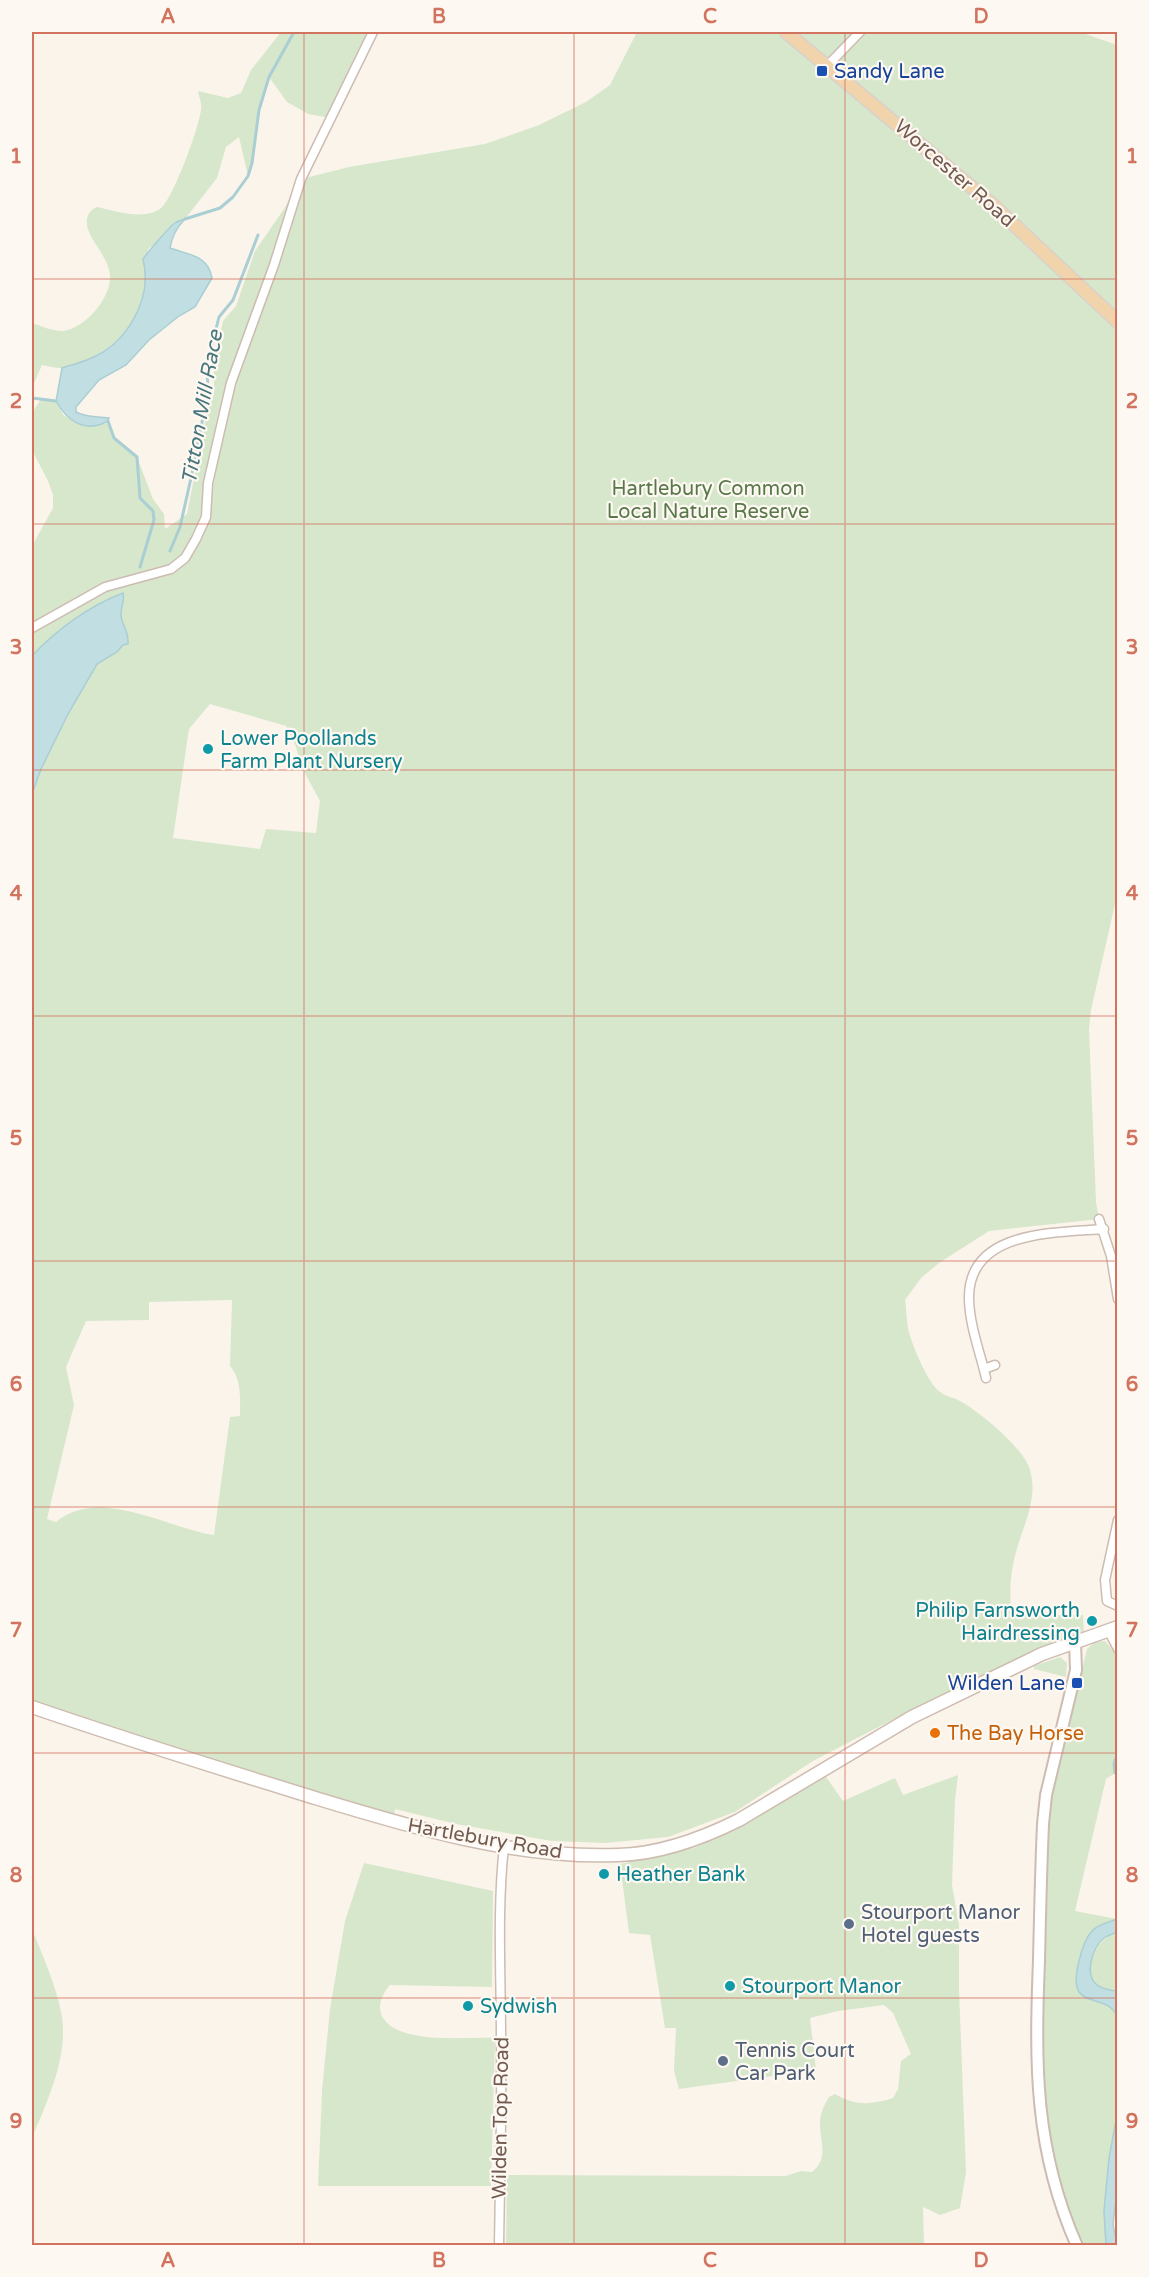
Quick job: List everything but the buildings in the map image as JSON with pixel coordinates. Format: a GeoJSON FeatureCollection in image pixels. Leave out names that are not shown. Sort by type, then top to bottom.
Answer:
{"type":"FeatureCollection","features":[{"type":"Feature","properties":{"kind":"main road","name":"Worcester Road"},"geometry":{"type":"LineString","coordinates":[[786,32],[993,205],[1118,322]]}},
{"type":"Feature","properties":{"kind":"main road","name":"Hartlebury Road"},"geometry":{"type":"LineString","coordinates":[[32,1707],[166,1752],[396,1822],[504,1846],[578,1854],[619,1855],[681,1845],[712,1834],[912,1717],[1042,1654],[1112,1629]]}},
{"type":"Feature","properties":{"kind":"street"},"geometry":{"type":"LineString","coordinates":[[32,628],[105,587],[171,569],[185,558],[196,540],[206,517],[208,483],[231,383],[274,265],[301,179],[373,32]]}},
{"type":"Feature","properties":{"kind":"street"},"geometry":{"type":"LineString","coordinates":[[828,65],[860,32]]}},
{"type":"Feature","properties":{"kind":"street"},"geometry":{"type":"LineString","coordinates":[[1099,1219],[1112,1256],[1118,1299]]}},
{"type":"Feature","properties":{"kind":"street"},"geometry":{"type":"LineString","coordinates":[[995,1365],[985,1373],[971,1318],[969,1300],[970,1285],[985,1258],[1010,1240],[1046,1233],[1104,1228]]}},
{"type":"Feature","properties":{"kind":"street"},"geometry":{"type":"LineString","coordinates":[[1118,1520],[1105,1580],[1107,1601],[1118,1606]]}},
{"type":"Feature","properties":{"kind":"street"},"geometry":{"type":"LineString","coordinates":[[1112,1629],[1118,1649]]}},
{"type":"Feature","properties":{"kind":"street"},"geometry":{"type":"LineString","coordinates":[[1075,1642],[1076,1670],[1046,1795],[1042,1853],[1037,2039],[1038,2090],[1047,2157],[1063,2214],[1077,2246]]}},
{"type":"Feature","properties":{"kind":"street","name":"Wilden Top Road"},"geometry":{"type":"LineString","coordinates":[[499,2246],[501,2037],[499,1972],[504,1846]]}},
{"type":"Feature","properties":{"kind":"green space"},"geometry":{"type":"Polygon","coordinates":[[[281,32],[373,32],[330,118],[308,114],[287,102],[269,77],[259,110],[252,163],[248,176],[239,137],[226,147],[217,178],[185,219],[176,222],[158,243],[149,248],[144,259],[146,276],[144,292],[131,323],[108,348],[94,357],[60,368],[42,365],[32,388],[32,323],[55,330],[71,329],[96,310],[107,293],[109,268],[88,231],[89,214],[97,207],[121,213],[138,214],[154,212],[161,208],[179,177],[196,130],[201,107],[198,91],[228,98],[241,93],[251,70],[281,32]]]}},
{"type":"Feature","properties":{"kind":"green space","name":"Hartlebury Common Local Nature Reserve"},"geometry":{"type":"Polygon","coordinates":[[[637,32],[1080,32],[1117,45],[1118,901],[1115,904],[1091,1010],[1089,1029],[1096,1202],[1099,1219],[989,1231],[939,1263],[921,1278],[905,1300],[910,1336],[935,1388],[965,1404],[986,1419],[1017,1449],[1029,1467],[1032,1479],[1031,1501],[1012,1571],[1010,1593],[1012,1615],[1083,1615],[1084,1634],[1021,1659],[911,1710],[813,1761],[735,1812],[668,1837],[605,1843],[552,1841],[456,1824],[395,1809],[394,1814],[221,1763],[32,1703],[32,546],[53,508],[53,495],[32,450],[32,413],[41,399],[56,401],[64,416],[105,424],[108,421],[114,438],[137,457],[153,499],[164,514],[165,529],[187,514],[207,412],[214,394],[214,364],[223,321],[236,306],[255,251],[284,209],[301,179],[349,167],[485,144],[539,125],[586,102],[610,85],[637,32]],[[210,704],[189,729],[173,838],[260,849],[266,829],[316,833],[320,801],[301,766],[296,747],[286,726],[210,704]],[[232,1300],[149,1302],[149,1320],[86,1321],[66,1367],[74,1405],[47,1519],[56,1522],[73,1512],[92,1508],[113,1508],[214,1535],[230,1417],[240,1416],[237,1377],[230,1366],[232,1300]]]}},
{"type":"Feature","properties":{"kind":"green space"},"geometry":{"type":"Polygon","coordinates":[[[1105,1641],[1117,1655],[1115,1773],[1106,1779],[1075,1911],[1117,1919],[1104,1924],[1087,1938],[1087,1997],[1108,2006],[1117,2016],[1118,2115],[1107,2177],[1104,2211],[1106,2245],[1077,2245],[1042,2126],[1042,1853],[1048,1812],[1087,1649],[1095,1642],[1105,1641]]]}},
{"type":"Feature","properties":{"kind":"green space"},"geometry":{"type":"Polygon","coordinates":[[[1060,1657],[1067,1663],[1066,1677],[1034,1669],[1034,1666],[1060,1657]]]}},
{"type":"Feature","properties":{"kind":"green space"},"geometry":{"type":"Polygon","coordinates":[[[824,1774],[843,1801],[895,1778],[903,1795],[958,1775],[952,1885],[959,1925],[959,1989],[966,2172],[960,2208],[940,2215],[923,2207],[924,2245],[506,2246],[507,2175],[786,2176],[801,2171],[812,2172],[821,2161],[820,2120],[829,2097],[835,2094],[849,2101],[863,2103],[893,2098],[898,2089],[901,2061],[911,2054],[893,2013],[884,2005],[838,2011],[810,2018],[816,2070],[679,2089],[674,2071],[676,2028],[665,2028],[650,1935],[629,1933],[620,1864],[694,1848],[742,1826],[824,1774]]]}},
{"type":"Feature","properties":{"kind":"green space"},"geometry":{"type":"Polygon","coordinates":[[[364,1863],[493,1891],[492,1987],[390,1985],[384,1993],[380,2007],[384,2020],[397,2030],[406,2033],[439,2038],[495,2038],[491,2186],[318,2186],[322,2091],[330,2009],[345,1921],[364,1863]]]}},
{"type":"Feature","properties":{"kind":"green space"},"geometry":{"type":"Polygon","coordinates":[[[32,1929],[57,1995],[63,2032],[55,2079],[32,2138],[32,1929]]]}},
{"type":"Feature","properties":{"kind":"green space"},"geometry":{"type":"Polygon","coordinates":[[[1117,1932],[1117,1992],[1104,1990],[1092,1982],[1091,1966],[1092,1958],[1099,1945],[1117,1932]]]}},
{"type":"Feature","properties":{"kind":"water"},"geometry":{"type":"Polygon","coordinates":[[[185,219],[175,232],[170,248],[202,260],[210,270],[212,278],[195,307],[179,316],[149,340],[126,365],[99,380],[76,407],[76,412],[80,414],[109,418],[108,421],[100,425],[84,426],[71,420],[56,401],[62,368],[103,352],[125,331],[134,318],[144,289],[143,259],[173,224],[185,219]]]}},
{"type":"Feature","properties":{"kind":"water"},"geometry":{"type":"Polygon","coordinates":[[[123,593],[121,618],[128,644],[123,645],[117,652],[97,664],[68,714],[41,769],[32,794],[32,656],[74,620],[110,598],[123,593]]]}},
{"type":"Feature","properties":{"kind":"water"},"geometry":{"type":"Polygon","coordinates":[[[1117,1919],[1117,1932],[1106,1937],[1096,1947],[1090,1967],[1092,1979],[1096,1984],[1101,1988],[1117,1992],[1117,2016],[1109,2006],[1083,1996],[1079,1992],[1076,1979],[1082,1951],[1092,1931],[1117,1919]]]}},
{"type":"Feature","properties":{"kind":"water"},"geometry":{"type":"Polygon","coordinates":[[[1117,2115],[1118,2183],[1113,2224],[1117,2245],[1106,2245],[1104,2211],[1109,2158],[1117,2115]]]}},
{"type":"Feature","properties":{"kind":"waterway"},"geometry":{"type":"LineString","coordinates":[[185,219],[220,208],[233,197],[248,176],[252,163],[259,110],[269,77],[294,32]]}},
{"type":"Feature","properties":{"kind":"waterway","name":"Titton Mill Race"},"geometry":{"type":"LineString","coordinates":[[170,551],[180,527],[191,478],[208,392],[207,364],[219,317],[233,300],[258,235]]}},
{"type":"Feature","properties":{"kind":"waterway"},"geometry":{"type":"LineString","coordinates":[[32,398],[56,401]]}},
{"type":"Feature","properties":{"kind":"waterway"},"geometry":{"type":"LineString","coordinates":[[108,421],[114,438],[137,457],[140,498],[153,511],[154,520],[140,567]]}},
{"type":"Feature","properties":{"kind":"waterway"},"geometry":{"type":"LineString","coordinates":[[1115,1773],[1114,1763],[1118,1754]]}},
{"type":"Feature","properties":{"kind":"place","name":"Sandy Lane"},"geometry":{"type":"Point","coordinates":[822,71]}},
{"type":"Feature","properties":{"kind":"place","name":"Lower Poollands Farm Plant Nursery"},"geometry":{"type":"Point","coordinates":[208,749]}},
{"type":"Feature","properties":{"kind":"place","name":"Philip Farnsworth Hairdressing"},"geometry":{"type":"Point","coordinates":[1092,1621]}},
{"type":"Feature","properties":{"kind":"place","name":"Wilden Lane"},"geometry":{"type":"Point","coordinates":[1077,1683]}},
{"type":"Feature","properties":{"kind":"place","name":"The Bay Horse"},"geometry":{"type":"Point","coordinates":[935,1733]}},
{"type":"Feature","properties":{"kind":"place","name":"Heather Bank"},"geometry":{"type":"Point","coordinates":[604,1874]}},
{"type":"Feature","properties":{"kind":"place","name":"Stourport Manor Hotel guests"},"geometry":{"type":"Point","coordinates":[849,1924]}},
{"type":"Feature","properties":{"kind":"place","name":"Stourport Manor"},"geometry":{"type":"Point","coordinates":[730,1986]}},
{"type":"Feature","properties":{"kind":"place","name":"Sydwish"},"geometry":{"type":"Point","coordinates":[468,2006]}},
{"type":"Feature","properties":{"kind":"place","name":"Tennis Court Car Park"},"geometry":{"type":"Point","coordinates":[723,2061]}}]}
